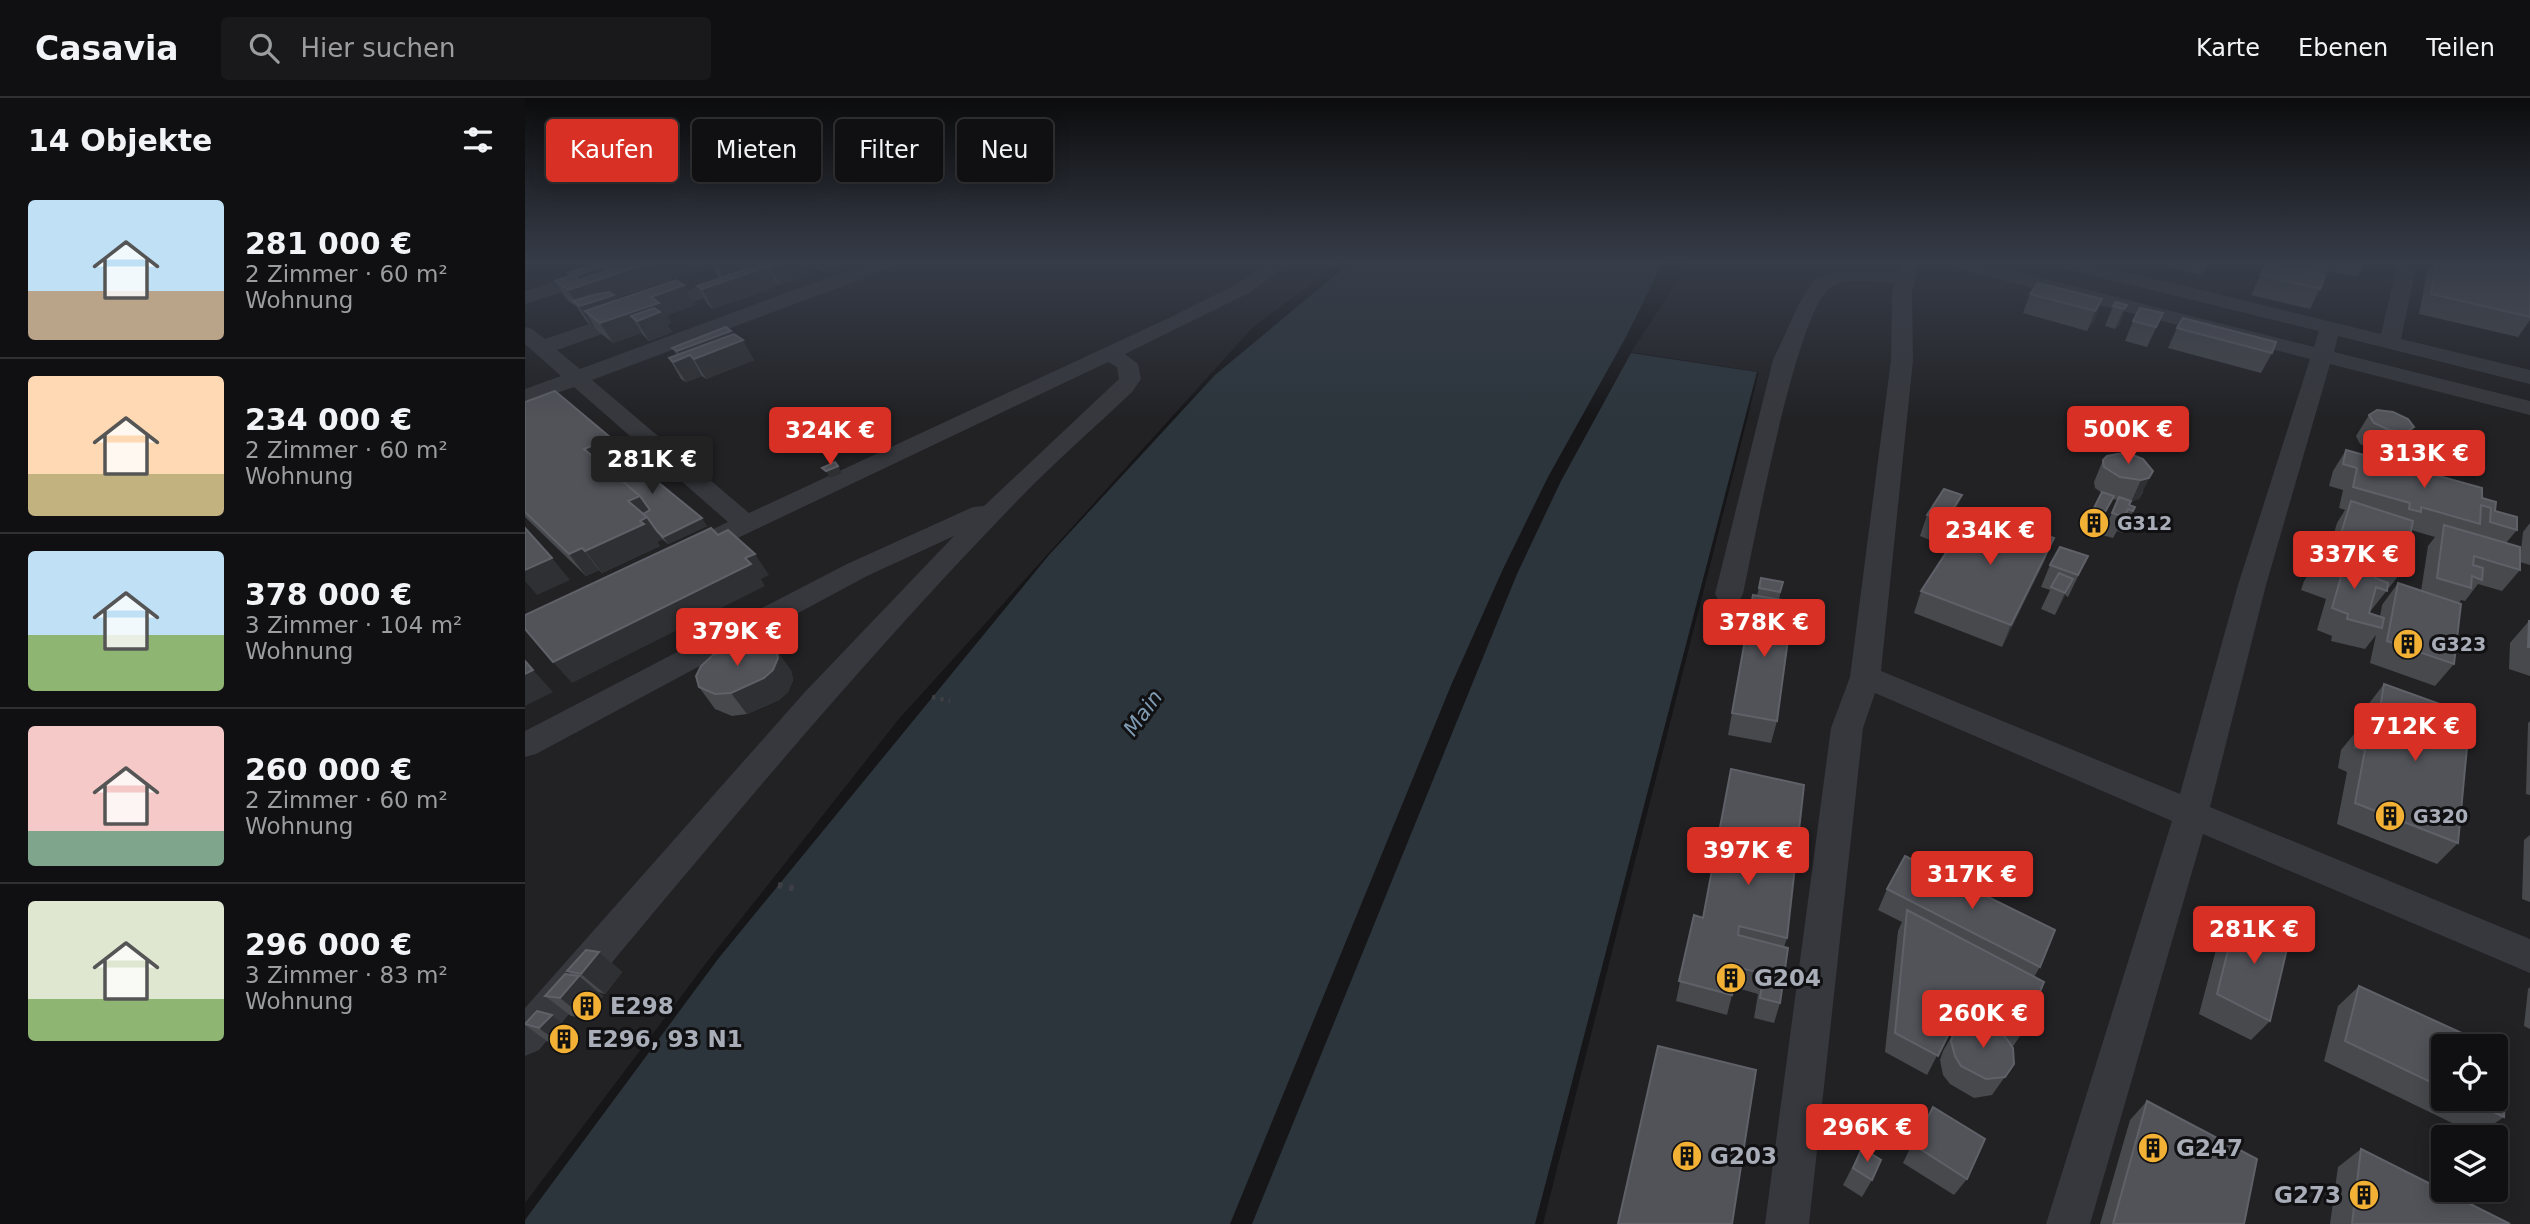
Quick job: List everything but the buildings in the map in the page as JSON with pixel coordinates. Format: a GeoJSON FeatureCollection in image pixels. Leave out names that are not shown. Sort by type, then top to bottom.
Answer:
{"type":"FeatureCollection","features":[{"type":"Feature","properties":{"kind":"street"},"geometry":{"type":"LineString","coordinates":[[533,341],[620,315]]}},
{"type":"Feature","properties":{"kind":"street"},"geometry":{"type":"LineString","coordinates":[[525,397],[749,315]]}},
{"type":"Feature","properties":{"kind":"street"},"geometry":{"type":"LineString","coordinates":[[672,559],[1190,315]]}},
{"type":"Feature","properties":{"kind":"street"},"geometry":{"type":"LineString","coordinates":[[1729,594],[1784,360],[1804,315]]}},
{"type":"Feature","properties":{"kind":"street"},"geometry":{"type":"LineString","coordinates":[[1787,1224],[1847,728],[1865,677],[1902,360],[1902,315]]}},
{"type":"Feature","properties":{"kind":"street"},"geometry":{"type":"LineString","coordinates":[[2161,315],[2530,408]]}},
{"type":"Feature","properties":{"kind":"street"},"geometry":{"type":"LineString","coordinates":[[2272,315],[2530,377]]}},
{"type":"Feature","properties":{"kind":"street"},"geometry":{"type":"LineString","coordinates":[[2389,343],[2396,315]]}},
{"type":"Feature","properties":{"kind":"street"},"geometry":{"type":"LineString","coordinates":[[2067,1224],[2192,815],[2252,585],[2330,329]]}},
{"type":"Feature","properties":{"kind":"street"},"geometry":{"type":"LineString","coordinates":[[533,341],[745,524]]}},
{"type":"Feature","properties":{"kind":"street"},"geometry":{"type":"LineString","coordinates":[[525,1037],[761,762],[998,505],[1124,387],[1130,379],[1127,364],[1109,354]]}},
{"type":"Feature","properties":{"kind":"street"},"geometry":{"type":"LineString","coordinates":[[525,746],[857,570],[998,505]]}},
{"type":"Feature","properties":{"kind":"street"},"geometry":{"type":"LineString","coordinates":[[1865,677],[2530,956]]}},
{"type":"Feature","properties":{"kind":"path"},"geometry":{"type":"LineString","coordinates":[[932,697],[950,701]]}},
{"type":"Feature","properties":{"kind":"path"},"geometry":{"type":"LineString","coordinates":[[778,885],[800,890]]}},
{"type":"Feature","properties":{"kind":"shaded area"},"geometry":{"type":"Polygon","coordinates":[[[525,315],[1270,315],[1253,327],[898,720],[710,958],[525,1203],[525,315]]]}},
{"type":"Feature","properties":{"kind":"shaded area"},"geometry":{"type":"Polygon","coordinates":[[[1656,315],[2530,315],[2530,1224],[1543,1224],[1759,372],[1631,352],[1656,315]]]}},
{"type":"Feature","properties":{"kind":"water","name":"Main"},"geometry":{"type":"Polygon","coordinates":[[[1288,315],[1637,315],[1548,477],[1503,569],[1452,683],[1230,1224],[525,1224],[525,1220],[718,959],[1049,555],[1215,375],[1288,315]]]}},
{"type":"Feature","properties":{"kind":"water"},"geometry":{"type":"Polygon","coordinates":[[[1631,353],[1757,372],[1535,1224],[1252,1224],[1517,574],[1561,481],[1631,353]]]}},
{"type":"Feature","properties":{"kind":"place","name":"G312"},"geometry":{"type":"Point","coordinates":[2094,523]}},
{"type":"Feature","properties":{"kind":"place","name":"G323"},"geometry":{"type":"Point","coordinates":[2408,644]}},
{"type":"Feature","properties":{"kind":"place","name":"G320"},"geometry":{"type":"Point","coordinates":[2390,816]}},
{"type":"Feature","properties":{"kind":"place","name":"G204"},"geometry":{"type":"Point","coordinates":[1731,978]}},
{"type":"Feature","properties":{"kind":"place","name":"E298"},"geometry":{"type":"Point","coordinates":[587,1006]}},
{"type":"Feature","properties":{"kind":"place","name":"E296, 93 N1"},"geometry":{"type":"Point","coordinates":[564,1039]}},
{"type":"Feature","properties":{"kind":"place","name":"G247"},"geometry":{"type":"Point","coordinates":[2153,1148]}},
{"type":"Feature","properties":{"kind":"place","name":"G203"},"geometry":{"type":"Point","coordinates":[1687,1156]}},
{"type":"Feature","properties":{"kind":"place","name":"G273"},"geometry":{"type":"Point","coordinates":[2364,1195]}}]}
